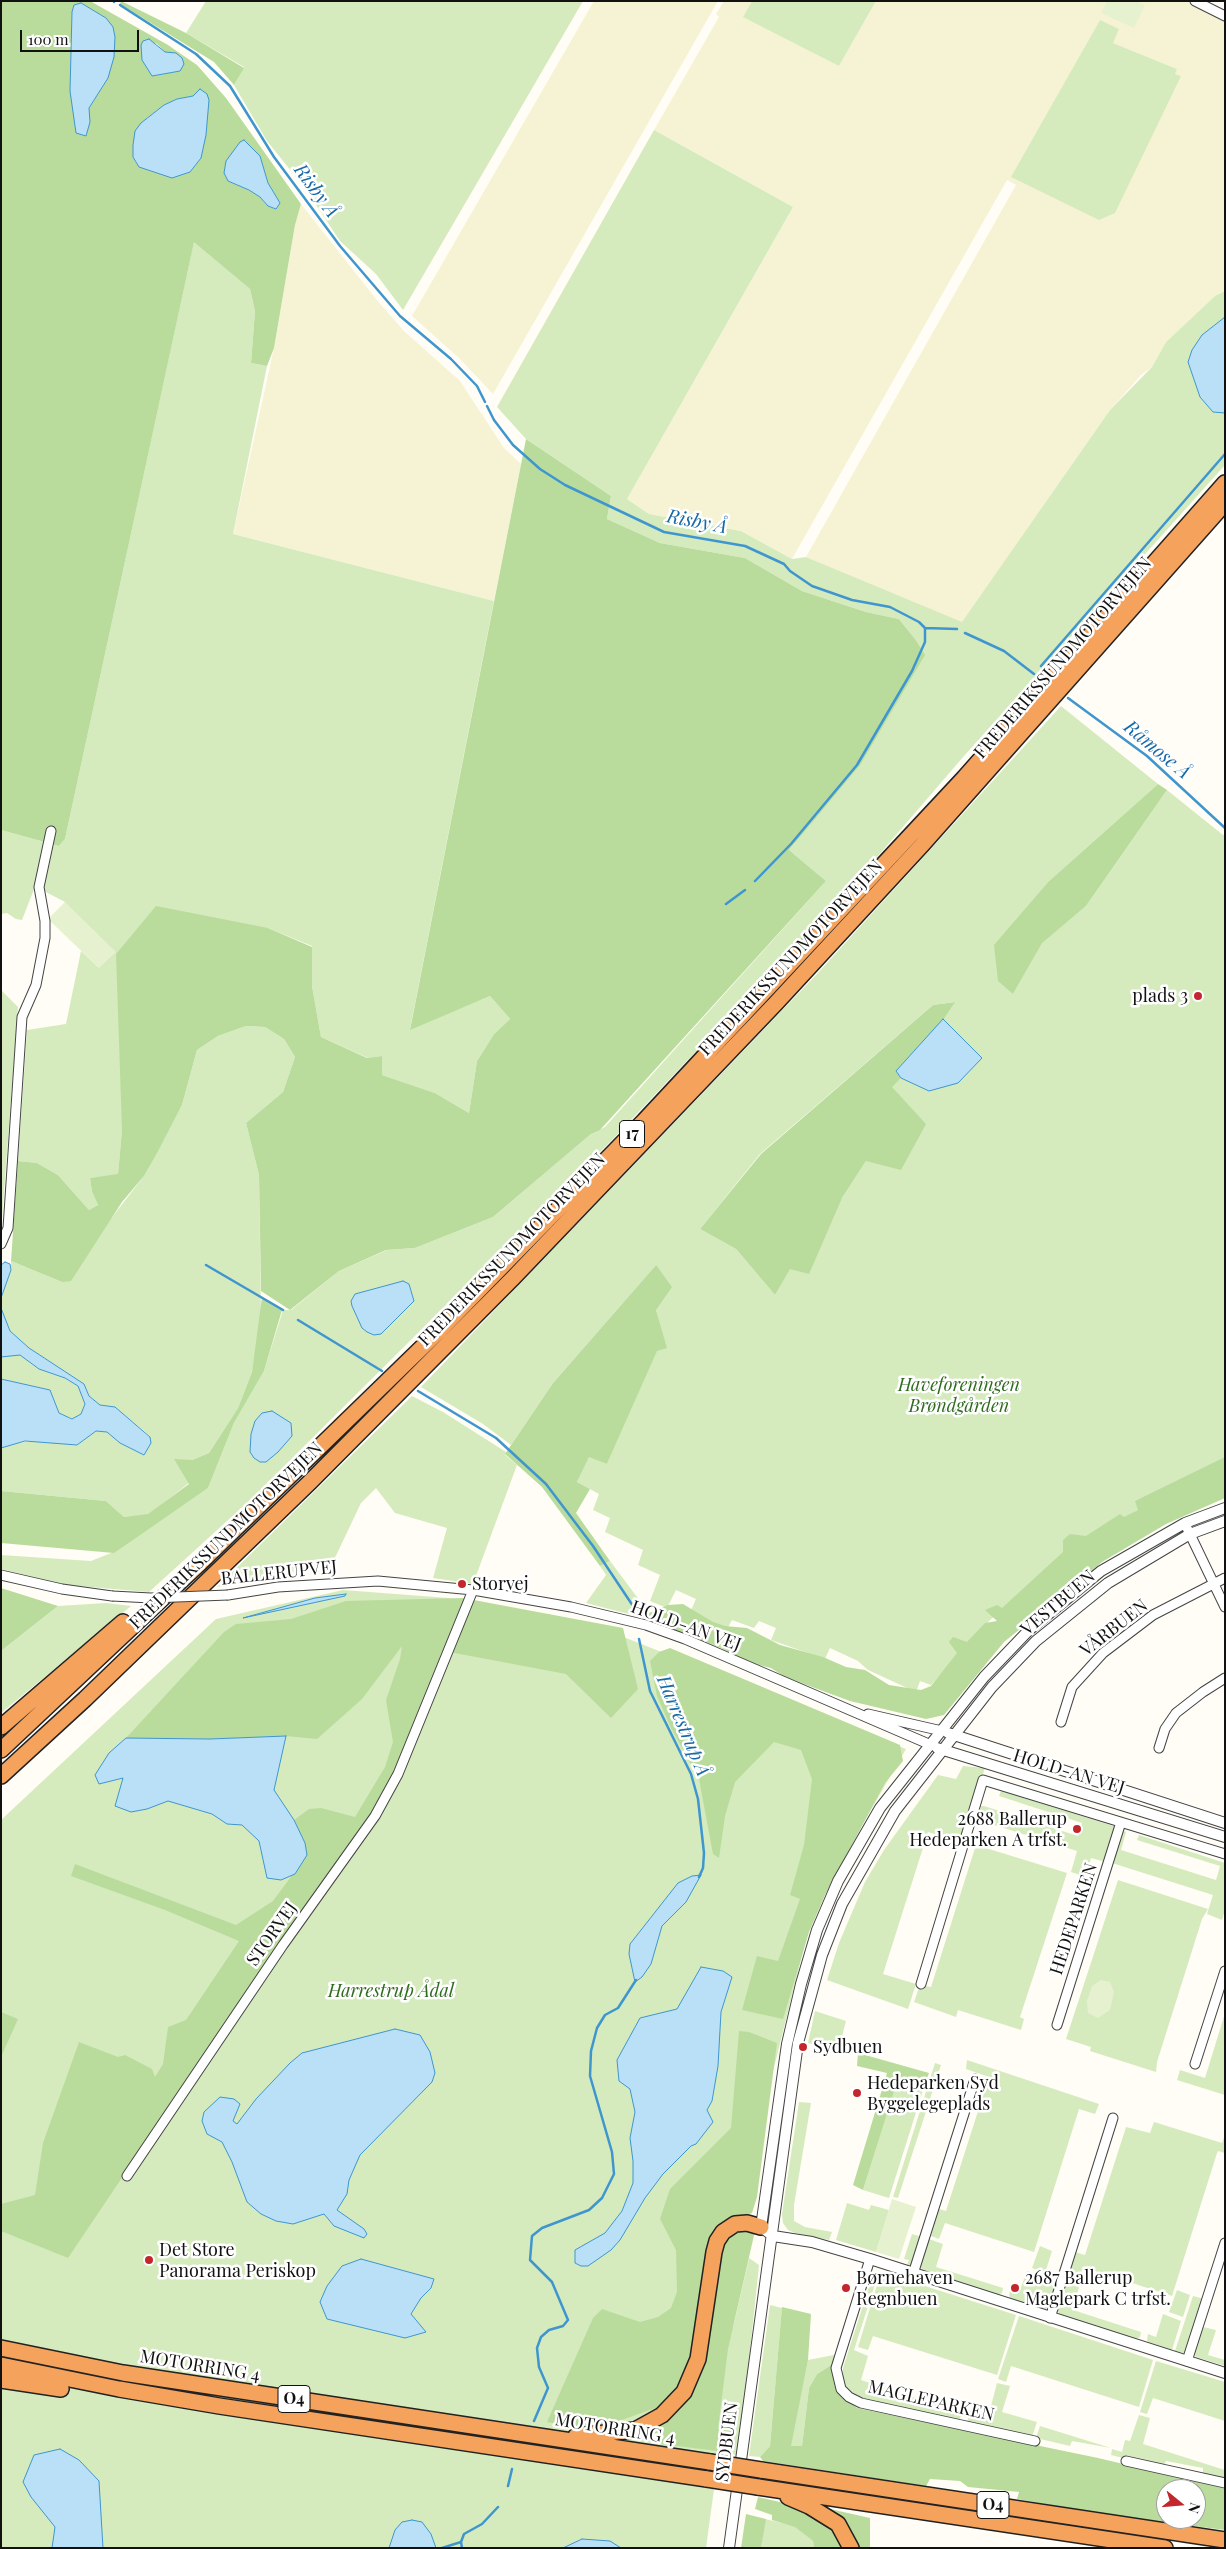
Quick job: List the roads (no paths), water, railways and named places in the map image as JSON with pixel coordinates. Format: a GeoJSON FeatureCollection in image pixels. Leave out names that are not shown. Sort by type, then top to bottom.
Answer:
{"type":"FeatureCollection","features":[{"type":"Feature","properties":{"kind":"highway","name":"FREDERIKSSUNDMOTORVEJEN"},"geometry":{"type":"LineString","coordinates":[[1,1750],[201,1562],[448,1322],[766,993],[964,778],[1225,483]]}},
{"type":"Feature","properties":{"kind":"highway","name":"FREDERIKSSUNDMOTORVEJEN"},"geometry":{"type":"LineString","coordinates":[[1,1776],[377,1415],[685,1099],[922,845],[1225,503]]}},
{"type":"Feature","properties":{"kind":"highway"},"geometry":{"type":"LineString","coordinates":[[1,1727],[161,1590],[201,1562]]}},
{"type":"Feature","properties":{"kind":"highway"},"geometry":{"type":"LineString","coordinates":[[1,1788],[52,1729]]}},
{"type":"Feature","properties":{"kind":"highway","name":"O4"},"geometry":{"type":"LineString","coordinates":[[542,2437],[583,2436],[635,2430],[662,2415],[684,2392],[698,2359],[717,2241],[723,2232],[735,2224],[747,2223],[766,2231]]}},
{"type":"Feature","properties":{"kind":"highway"},"geometry":{"type":"LineString","coordinates":[[1,2339],[46,2358]]}},
{"type":"Feature","properties":{"kind":"highway","name":"MOTORRING 4"},"geometry":{"type":"LineString","coordinates":[[1,2348],[46,2358],[223,2389],[1225,2540]]}},
{"type":"Feature","properties":{"kind":"highway","name":"MOTORRING 4"},"geometry":{"type":"LineString","coordinates":[[1,2365],[120,2390],[219,2406],[1165,2548]]}},
{"type":"Feature","properties":{"kind":"highway"},"geometry":{"type":"LineString","coordinates":[[1,2380],[143,2400],[219,2406]]}},
{"type":"Feature","properties":{"kind":"highway","name":"O4"},"geometry":{"type":"LineString","coordinates":[[758,2487],[810,2506],[824,2514],[838,2524],[851,2548]]}},
{"type":"Feature","properties":{"kind":"street"},"geometry":{"type":"LineString","coordinates":[[1195,1],[1225,16]]}},
{"type":"Feature","properties":{"kind":"street"},"geometry":{"type":"LineString","coordinates":[[1,1244],[8,1228],[22,1017],[36,985],[45,938],[45,921],[39,887],[51,831]]}},
{"type":"Feature","properties":{"kind":"street","name":"VESTBUEN"},"geometry":{"type":"LineString","coordinates":[[942,1731],[984,1677],[1029,1630],[1101,1571],[1184,1523],[1225,1508]]}},
{"type":"Feature","properties":{"kind":"street","name":"VESTBUEN"},"geometry":{"type":"LineString","coordinates":[[942,1750],[992,1687],[1036,1641],[1108,1583],[1190,1534],[1225,1521]]}},
{"type":"Feature","properties":{"kind":"street"},"geometry":{"type":"LineString","coordinates":[[1184,1523],[1225,1607]]}},
{"type":"Feature","properties":{"kind":"street","name":"BALLERUPVEJ"},"geometry":{"type":"LineString","coordinates":[[1,1575],[62,1590],[151,1598],[228,1595],[278,1588],[361,1582],[419,1584],[473,1590]]}},
{"type":"Feature","properties":{"kind":"street","name":"VÅRBUEN"},"geometry":{"type":"LineString","coordinates":[[1061,1722],[1072,1686],[1103,1653],[1153,1615],[1225,1578]]}},
{"type":"Feature","properties":{"kind":"street","name":"HOLD-AN VEJ"},"geometry":{"type":"LineString","coordinates":[[473,1590],[571,1607],[646,1625],[704,1647],[942,1750],[1225,1837]]}},
{"type":"Feature","properties":{"kind":"street","name":"STORVEJ"},"geometry":{"type":"LineString","coordinates":[[127,2176],[283,1945],[375,1816],[398,1774],[473,1590]]}},
{"type":"Feature","properties":{"kind":"street"},"geometry":{"type":"LineString","coordinates":[[1159,1748],[1166,1729],[1176,1713],[1225,1678]]}},
{"type":"Feature","properties":{"kind":"street","name":"HOLD-AN VEJ"},"geometry":{"type":"LineString","coordinates":[[850,1711],[942,1731],[1225,1823]]}},
{"type":"Feature","properties":{"kind":"street","name":"SYDBUEN"},"geometry":{"type":"LineString","coordinates":[[729,2548],[787,2044],[793,2012],[817,1930],[838,1881],[858,1843],[880,1808],[942,1731]]}},
{"type":"Feature","properties":{"kind":"street","name":"SYDBUEN"},"geometry":{"type":"LineString","coordinates":[[766,2231],[798,2043],[822,1955],[842,1904],[867,1856],[895,1811],[942,1750]]}},
{"type":"Feature","properties":{"kind":"street"},"geometry":{"type":"LineString","coordinates":[[920,1984],[983,1780],[1225,1854]]}},
{"type":"Feature","properties":{"kind":"street","name":"HEDEPARKEN"},"geometry":{"type":"LineString","coordinates":[[1057,2025],[1122,1822]]}},
{"type":"Feature","properties":{"kind":"street"},"geometry":{"type":"LineString","coordinates":[[1195,2064],[1225,1971]]}},
{"type":"Feature","properties":{"kind":"street"},"geometry":{"type":"LineString","coordinates":[[912,2274],[975,2079]]}},
{"type":"Feature","properties":{"kind":"street"},"geometry":{"type":"LineString","coordinates":[[1050,2318],[1113,2118]]}},
{"type":"Feature","properties":{"kind":"street"},"geometry":{"type":"LineString","coordinates":[[766,2231],[870,2259],[1225,2373]]}},
{"type":"Feature","properties":{"kind":"street"},"geometry":{"type":"LineString","coordinates":[[1187,2361],[1225,2243]]}},
{"type":"Feature","properties":{"kind":"street","name":"MAGLEPARKEN"},"geometry":{"type":"LineString","coordinates":[[870,2259],[836,2368],[840,2389],[849,2397],[861,2403],[1035,2441]]}},
{"type":"Feature","properties":{"kind":"street"},"geometry":{"type":"LineString","coordinates":[[1126,2461],[1225,2483]]}},
{"type":"Feature","properties":{"kind":"water"},"geometry":{"type":"Polygon","coordinates":[[[81,3],[106,18],[113,27],[115,37],[114,57],[108,78],[89,108],[90,122],[86,136],[76,133],[70,91],[72,12],[74,5],[81,3]]]}},
{"type":"Feature","properties":{"kind":"water"},"geometry":{"type":"Polygon","coordinates":[[[149,39],[165,52],[176,53],[182,58],[184,64],[180,71],[152,76],[142,60],[141,45],[143,41],[149,39]]]}},
{"type":"Feature","properties":{"kind":"water"},"geometry":{"type":"Polygon","coordinates":[[[200,89],[207,94],[209,100],[206,135],[201,158],[190,172],[172,178],[139,167],[133,157],[133,145],[135,131],[141,123],[164,105],[177,99],[193,96],[200,89]]]}},
{"type":"Feature","properties":{"kind":"water"},"geometry":{"type":"Polygon","coordinates":[[[244,140],[260,156],[268,183],[280,203],[276,209],[268,206],[260,197],[249,190],[228,181],[224,173],[226,161],[240,142],[244,140]]]}},
{"type":"Feature","properties":{"kind":"water"},"geometry":{"type":"Polygon","coordinates":[[[1225,317],[1225,413],[1213,412],[1200,397],[1188,362],[1192,350],[1202,335],[1225,317]]]}},
{"type":"Feature","properties":{"kind":"water"},"geometry":{"type":"Polygon","coordinates":[[[943,1019],[982,1058],[958,1083],[929,1091],[901,1078],[896,1071],[943,1019]]]}},
{"type":"Feature","properties":{"kind":"water"},"geometry":{"type":"Polygon","coordinates":[[[5,1262],[10,1264],[11,1270],[1,1298],[1,1265],[5,1262]]]}},
{"type":"Feature","properties":{"kind":"water"},"geometry":{"type":"Polygon","coordinates":[[[403,1281],[409,1284],[414,1301],[381,1334],[374,1335],[367,1332],[362,1328],[352,1306],[351,1301],[355,1294],[403,1281]]]}},
{"type":"Feature","properties":{"kind":"water"},"geometry":{"type":"Polygon","coordinates":[[[1,1308],[10,1331],[29,1348],[84,1384],[89,1396],[100,1405],[115,1407],[150,1437],[151,1443],[144,1455],[120,1443],[107,1432],[96,1431],[77,1445],[25,1441],[1,1448],[1,1379],[50,1390],[59,1413],[72,1419],[81,1414],[85,1404],[78,1386],[65,1378],[39,1369],[20,1355],[1,1357],[1,1308]]]}},
{"type":"Feature","properties":{"kind":"water"},"geometry":{"type":"Polygon","coordinates":[[[272,1411],[291,1423],[292,1436],[266,1462],[260,1462],[250,1452],[251,1434],[255,1421],[262,1413],[272,1411]]]}},
{"type":"Feature","properties":{"kind":"water"},"geometry":{"type":"Polygon","coordinates":[[[346,1594],[345,1596],[243,1618],[315,1598],[346,1594]]]}},
{"type":"Feature","properties":{"kind":"water"},"geometry":{"type":"Polygon","coordinates":[[[286,1736],[274,1790],[294,1820],[305,1843],[307,1855],[295,1874],[281,1880],[267,1878],[259,1841],[242,1825],[227,1824],[212,1814],[168,1801],[147,1809],[131,1812],[115,1806],[123,1778],[99,1784],[95,1775],[109,1753],[126,1738],[210,1739],[286,1736]]]}},
{"type":"Feature","properties":{"kind":"water"},"geometry":{"type":"Polygon","coordinates":[[[701,1875],[686,1902],[662,1926],[651,1964],[642,1977],[635,1982],[629,1954],[630,1944],[678,1883],[692,1876],[701,1875]]]}},
{"type":"Feature","properties":{"kind":"water"},"geometry":{"type":"Polygon","coordinates":[[[701,1967],[723,1971],[732,1977],[721,2012],[718,2066],[712,2101],[707,2110],[713,2122],[696,2144],[691,2146],[663,2174],[645,2198],[620,2240],[611,2250],[588,2266],[581,2266],[575,2263],[575,2250],[605,2233],[622,2211],[633,2183],[630,2138],[635,2112],[630,2089],[619,2081],[617,2060],[640,2018],[677,2009],[701,1967]]]}},
{"type":"Feature","properties":{"kind":"water"},"geometry":{"type":"Polygon","coordinates":[[[395,2029],[420,2035],[430,2052],[435,2073],[432,2082],[360,2155],[349,2180],[347,2194],[337,2210],[364,2229],[367,2234],[364,2238],[334,2226],[324,2214],[293,2224],[276,2221],[261,2214],[247,2202],[232,2162],[222,2142],[207,2134],[202,2121],[204,2112],[220,2097],[234,2099],[240,2104],[233,2121],[237,2124],[256,2099],[302,2053],[395,2029]]]}},
{"type":"Feature","properties":{"kind":"water"},"geometry":{"type":"Polygon","coordinates":[[[361,2259],[434,2279],[431,2288],[421,2298],[411,2314],[426,2332],[405,2338],[327,2319],[320,2302],[327,2286],[342,2266],[361,2259]]]}},
{"type":"Feature","properties":{"kind":"water"},"geometry":{"type":"Polygon","coordinates":[[[60,2449],[79,2460],[99,2481],[103,2548],[52,2548],[55,2527],[31,2497],[23,2482],[34,2455],[60,2449]]]}},
{"type":"Feature","properties":{"kind":"water"},"geometry":{"type":"Polygon","coordinates":[[[412,2520],[422,2522],[431,2534],[436,2548],[389,2548],[395,2530],[402,2522],[412,2520]]]}},
{"type":"Feature","properties":{"kind":"water"},"geometry":{"type":"Polygon","coordinates":[[[582,2539],[610,2541],[621,2548],[563,2548],[582,2539]]]}},
{"type":"Feature","properties":{"kind":"waterway","name":"Risby Å"},"geometry":{"type":"LineString","coordinates":[[120,5],[196,54],[230,86],[274,157],[340,246],[400,316],[451,359],[477,386],[485,402]]}},
{"type":"Feature","properties":{"kind":"waterway","name":"Risby Å"},"geometry":{"type":"LineString","coordinates":[[487,406],[494,420],[513,445],[540,469],[565,485],[664,532],[745,546],[784,564],[790,571],[812,586],[852,600],[890,607],[919,622],[925,628]]}},
{"type":"Feature","properties":{"kind":"waterway"},"geometry":{"type":"LineString","coordinates":[[1041,666],[1225,454]]}},
{"type":"Feature","properties":{"kind":"waterway","name":"Råmose Å"},"geometry":{"type":"LineString","coordinates":[[925,628],[957,629]]}},
{"type":"Feature","properties":{"kind":"waterway"},"geometry":{"type":"LineString","coordinates":[[755,881],[791,844],[857,765],[912,671],[925,642],[925,628]]}},
{"type":"Feature","properties":{"kind":"waterway","name":"Råmose Å"},"geometry":{"type":"LineString","coordinates":[[965,633],[1004,651],[1034,674]]}},
{"type":"Feature","properties":{"kind":"waterway","name":"Råmose Å"},"geometry":{"type":"LineString","coordinates":[[1068,698],[1147,756],[1225,828]]}},
{"type":"Feature","properties":{"kind":"waterway"},"geometry":{"type":"LineString","coordinates":[[726,904],[745,890]]}},
{"type":"Feature","properties":{"kind":"waterway","name":"Harrestrup Å"},"geometry":{"type":"LineString","coordinates":[[206,1265],[283,1310]]}},
{"type":"Feature","properties":{"kind":"waterway","name":"Harrestrup Å"},"geometry":{"type":"LineString","coordinates":[[298,1320],[382,1371]]}},
{"type":"Feature","properties":{"kind":"waterway","name":"Harrestrup Å"},"geometry":{"type":"LineString","coordinates":[[418,1391],[496,1438],[546,1484],[593,1546],[633,1606]]}},
{"type":"Feature","properties":{"kind":"waterway","name":"Harrestrup Å"},"geometry":{"type":"LineString","coordinates":[[639,1639],[650,1691],[691,1774],[698,1799],[704,1853],[703,1868],[699,1877]]}},
{"type":"Feature","properties":{"kind":"waterway","name":"Harrestrup Å"},"geometry":{"type":"LineString","coordinates":[[534,2421],[548,2388],[539,2367],[537,2348],[541,2337],[549,2330],[563,2326],[568,2320],[552,2282],[530,2260],[532,2236],[542,2228],[589,2210],[602,2198],[614,2174],[612,2152],[590,2076],[591,2051],[597,2028],[605,2015],[618,2008],[636,1980]]}},
{"type":"Feature","properties":{"kind":"waterway","name":"Harrestrup Å"},"geometry":{"type":"LineString","coordinates":[[508,2486],[512,2469]]}},
{"type":"Feature","properties":{"kind":"waterway","name":"Harrestrup Å"},"geometry":{"type":"LineString","coordinates":[[462,2548],[461,2542],[464,2534],[482,2524],[498,2507]]}},
{"type":"Feature","properties":{"kind":"waterway"},"geometry":{"type":"LineString","coordinates":[[442,2548],[461,2542]]}},
{"type":"Feature","properties":{"kind":"place","name":"plads 3"},"geometry":{"type":"Point","coordinates":[1198,996]}},
{"type":"Feature","properties":{"kind":"place","name":"Storvej"},"geometry":{"type":"Point","coordinates":[462,1584]}},
{"type":"Feature","properties":{"kind":"place","name":"2688 Ballerup Hedeparken A trfst."},"geometry":{"type":"Point","coordinates":[1077,1829]}},
{"type":"Feature","properties":{"kind":"place","name":"Sydbuen"},"geometry":{"type":"Point","coordinates":[803,2047]}},
{"type":"Feature","properties":{"kind":"place","name":"Hedeparken Syd Byggelegeplads"},"geometry":{"type":"Point","coordinates":[857,2093]}},
{"type":"Feature","properties":{"kind":"place","name":"Det Store Panorama Periskop"},"geometry":{"type":"Point","coordinates":[149,2260]}},
{"type":"Feature","properties":{"kind":"place","name":"Børnehaven Regnbuen"},"geometry":{"type":"Point","coordinates":[846,2288]}},
{"type":"Feature","properties":{"kind":"place","name":"2687 Ballerup Maglepark C trfst."},"geometry":{"type":"Point","coordinates":[1015,2288]}},
{"type":"Feature","properties":{"kind":"park label","name":"Haveforeningen Brøndgården"},"geometry":{"type":"Point","coordinates":[959,1395]}},
{"type":"Feature","properties":{"kind":"park label","name":"Harrestrup Ådal"},"geometry":{"type":"Point","coordinates":[391,1991]}}]}
